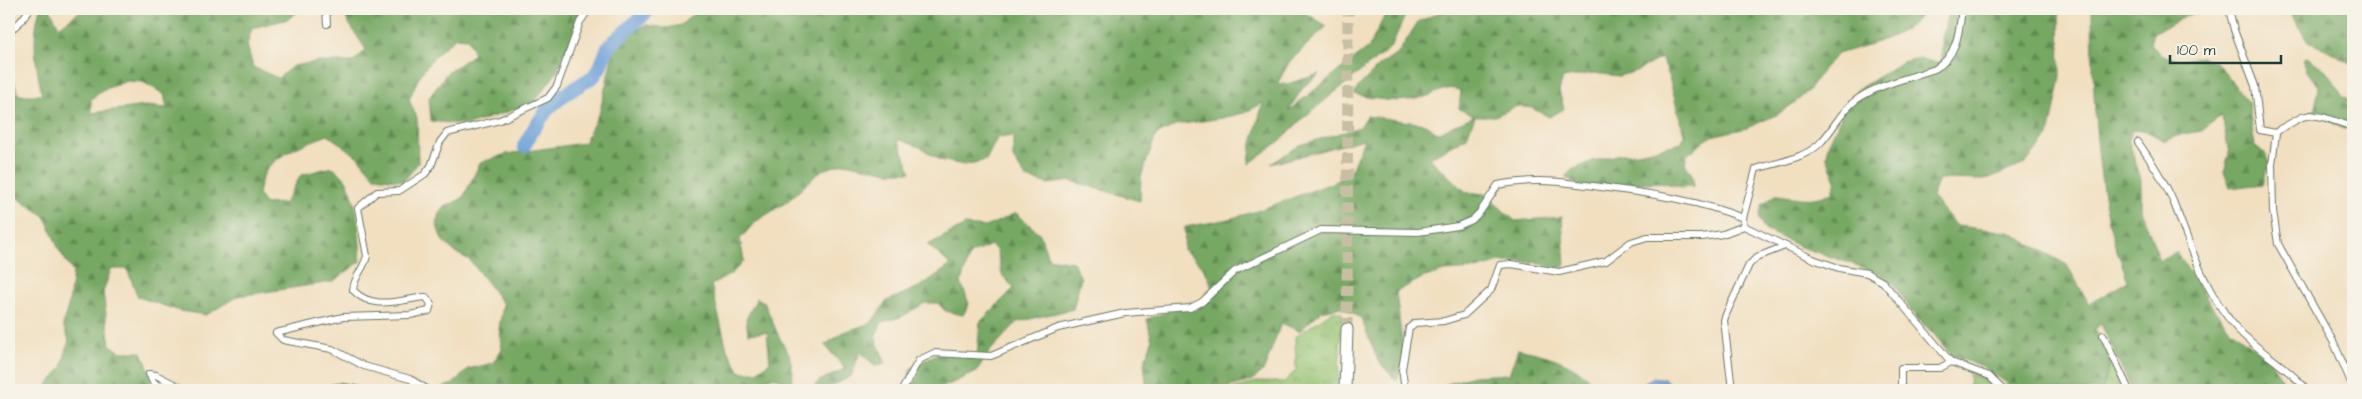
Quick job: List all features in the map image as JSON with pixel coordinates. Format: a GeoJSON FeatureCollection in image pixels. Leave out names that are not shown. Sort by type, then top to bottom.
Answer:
{"type":"FeatureCollection","features":[{"type":"Feature","properties":{"kind":"highway"},"geometry":{"type":"LineString","coordinates":[[1345,390],[1347,329]]}},
{"type":"Feature","properties":{"kind":"street"},"geometry":{"type":"LineString","coordinates":[[9,32],[30,9]]}},
{"type":"Feature","properties":{"kind":"street"},"geometry":{"type":"LineString","coordinates":[[326,9],[327,24]]}},
{"type":"Feature","properties":{"kind":"street"},"geometry":{"type":"LineString","coordinates":[[425,390],[425,388],[410,379],[364,366],[332,349],[283,340],[276,333],[343,316],[410,315],[429,311],[431,304],[426,297],[384,304],[364,298],[353,290],[356,275],[365,263],[367,256],[358,208],[377,192],[399,191],[425,174],[431,166],[440,142],[447,133],[500,120],[548,98],[557,86],[580,22],[589,9]]}},
{"type":"Feature","properties":{"kind":"street"},"geometry":{"type":"LineString","coordinates":[[1744,226],[1743,218],[1756,169],[1800,155],[1821,143],[1848,106],[1870,92],[1944,64],[1956,45],[1962,9]]}},
{"type":"Feature","properties":{"kind":"street"},"geometry":{"type":"LineString","coordinates":[[2229,9],[2234,30],[2255,86],[2260,130],[2276,133]]}},
{"type":"Feature","properties":{"kind":"street"},"geometry":{"type":"LineString","coordinates":[[2353,127],[2311,115],[2302,117],[2276,133],[2272,165],[2273,212],[2278,244],[2334,343],[2353,387]]}},
{"type":"Feature","properties":{"kind":"street"},"geometry":{"type":"LineString","coordinates":[[2138,142],[2161,178],[2172,200],[2193,259],[2209,289],[2233,324],[2250,342],[2297,378],[2307,390]]}},
{"type":"Feature","properties":{"kind":"street"},"geometry":{"type":"LineString","coordinates":[[902,390],[920,360],[934,353],[991,356],[1058,328],[1125,313],[1190,308],[1202,302],[1235,271],[1321,230],[1418,232],[1458,226],[1472,220],[1480,212],[1498,185],[1521,180],[1548,180],[1644,192],[1714,206],[1743,218]]}},
{"type":"Feature","properties":{"kind":"street"},"geometry":{"type":"LineString","coordinates":[[1405,390],[1402,369],[1409,328],[1415,323],[1444,321],[1464,315],[1491,290],[1500,265],[1511,264],[1559,272],[1606,261],[1631,242],[1648,237],[1702,237],[1723,234],[1744,226],[1813,259],[1839,268],[1867,273],[1883,282],[1951,362],[1989,376],[2003,390]]}},
{"type":"Feature","properties":{"kind":"street"},"geometry":{"type":"LineString","coordinates":[[1732,390],[1724,320],[1749,265],[1756,257],[1785,246]]}},
{"type":"Feature","properties":{"kind":"street"},"geometry":{"type":"LineString","coordinates":[[2103,335],[2129,390]]}},
{"type":"Feature","properties":{"kind":"street"},"geometry":{"type":"LineString","coordinates":[[1901,390],[1901,368],[1940,368],[1951,362]]}},
{"type":"Feature","properties":{"kind":"street"},"geometry":{"type":"LineString","coordinates":[[162,390],[149,374],[156,374],[186,390]]}},
{"type":"Feature","properties":{"kind":"street"},"geometry":{"type":"LineString","coordinates":[[327,390],[332,387],[348,387],[360,390]]}},
{"type":"Feature","properties":{"kind":"green space"},"geometry":{"type":"Polygon","coordinates":[[[40,9],[50,9],[59,27],[83,9],[302,9],[288,19],[252,28],[247,45],[253,67],[278,78],[293,66],[317,62],[353,62],[366,50],[340,9],[583,9],[557,72],[533,103],[468,125],[431,121],[429,98],[447,73],[474,54],[468,38],[456,37],[440,52],[423,72],[409,100],[417,118],[418,163],[404,181],[375,177],[357,156],[328,135],[290,151],[272,163],[262,179],[258,194],[265,204],[285,203],[301,175],[332,167],[346,180],[356,208],[360,262],[332,282],[238,296],[206,315],[180,311],[138,297],[127,269],[111,269],[103,292],[110,345],[121,352],[142,352],[150,373],[161,390],[44,390],[62,367],[69,340],[63,325],[69,302],[73,272],[59,250],[45,216],[16,197],[9,197],[9,68],[19,95],[42,95],[35,52],[37,20],[40,9]],[[127,81],[105,89],[91,99],[91,113],[145,106],[167,108],[164,94],[143,82],[127,81]]]}},
{"type":"Feature","properties":{"kind":"green space"},"geometry":{"type":"Polygon","coordinates":[[[699,9],[1299,9],[1327,26],[1290,61],[1277,84],[1287,84],[1320,74],[1304,86],[1288,111],[1369,47],[1388,9],[1408,9],[1391,47],[1303,118],[1280,141],[1249,164],[1251,147],[1263,103],[1244,113],[1176,125],[1156,135],[1141,177],[1140,201],[1071,181],[1048,184],[1026,178],[1013,158],[1013,136],[997,138],[986,160],[964,165],[940,160],[920,147],[898,139],[911,172],[889,172],[844,163],[822,170],[788,201],[755,222],[740,239],[744,261],[731,274],[711,285],[727,349],[740,372],[757,372],[770,362],[767,332],[748,334],[746,319],[757,298],[764,302],[779,337],[789,354],[793,373],[790,387],[780,380],[773,378],[726,390],[434,390],[453,384],[468,369],[493,363],[502,349],[499,329],[503,304],[470,260],[456,253],[442,240],[436,222],[443,208],[463,198],[480,163],[506,154],[584,143],[600,111],[612,58],[619,39],[646,25],[667,28],[681,25],[699,9]]]}},
{"type":"Feature","properties":{"kind":"green space"},"geometry":{"type":"Polygon","coordinates":[[[1447,9],[1925,9],[1909,27],[1898,33],[1886,39],[1838,54],[1824,68],[1808,91],[1778,114],[1747,128],[1711,136],[1687,155],[1685,163],[1692,175],[1694,186],[1681,187],[1660,182],[1579,186],[1565,177],[1572,170],[1593,161],[1682,143],[1684,134],[1667,70],[1661,58],[1637,71],[1619,76],[1594,73],[1563,78],[1559,91],[1564,109],[1549,117],[1532,108],[1517,106],[1495,116],[1475,116],[1467,137],[1429,158],[1466,192],[1485,194],[1515,221],[1562,217],[1565,266],[1556,268],[1533,262],[1500,262],[1476,269],[1444,271],[1422,278],[1396,292],[1404,360],[1397,381],[1378,361],[1361,318],[1342,307],[1321,311],[1300,331],[1281,323],[1264,370],[1253,380],[1220,390],[1179,384],[1166,390],[1147,390],[1144,364],[1152,341],[1147,319],[1188,305],[1214,300],[1211,283],[1205,271],[1184,250],[1185,227],[1225,220],[1257,211],[1335,182],[1350,173],[1364,139],[1271,164],[1300,145],[1360,127],[1367,116],[1425,124],[1437,133],[1474,116],[1459,109],[1461,91],[1456,89],[1447,89],[1424,97],[1398,101],[1354,94],[1359,86],[1381,64],[1397,55],[1418,22],[1447,9]]]}},
{"type":"Feature","properties":{"kind":"green space"},"geometry":{"type":"Polygon","coordinates":[[[1949,9],[2059,9],[2060,82],[2049,136],[2025,164],[1984,180],[1939,179],[1932,197],[1957,226],[2009,232],[2067,265],[2089,304],[2128,281],[2112,233],[2101,173],[2094,91],[2092,9],[2201,9],[2153,33],[2150,43],[2163,56],[2182,60],[2201,57],[2216,62],[2248,102],[2255,147],[2265,153],[2269,164],[2263,184],[2230,188],[2224,172],[2229,154],[2222,116],[2202,131],[2183,134],[2165,141],[2144,130],[2131,131],[2128,139],[2141,179],[2141,210],[2160,261],[2176,252],[2215,311],[2229,328],[2271,362],[2288,390],[2132,390],[2101,324],[2095,329],[2111,361],[2102,390],[2010,390],[2007,383],[1985,368],[1951,355],[1934,334],[1914,315],[1894,284],[1877,272],[1801,247],[1765,230],[1759,219],[1762,205],[1776,195],[1811,198],[1833,192],[1836,181],[1827,158],[1828,145],[1846,106],[1857,90],[1902,62],[1920,58],[1928,61],[1942,62],[1942,38],[1949,9]]]}},
{"type":"Feature","properties":{"kind":"green space"},"geometry":{"type":"Polygon","coordinates":[[[2287,9],[2353,9],[2353,65],[2326,49],[2309,42],[2287,9]]]}},
{"type":"Feature","properties":{"kind":"green space"},"geometry":{"type":"Polygon","coordinates":[[[2307,57],[2326,70],[2343,96],[2353,100],[2353,126],[2343,129],[2314,112],[2319,88],[2307,71],[2303,59],[2307,57]]]}},
{"type":"Feature","properties":{"kind":"green space"},"geometry":{"type":"Polygon","coordinates":[[[1016,213],[1040,234],[1048,258],[1073,262],[1081,278],[1073,309],[1017,322],[991,350],[976,372],[937,390],[908,390],[910,369],[936,354],[977,356],[980,322],[1014,288],[1002,275],[997,251],[991,245],[970,254],[961,282],[969,304],[963,315],[945,311],[938,303],[925,303],[901,317],[882,322],[875,337],[886,364],[876,366],[860,352],[851,376],[825,390],[811,390],[819,381],[845,369],[825,345],[844,332],[871,323],[887,301],[921,286],[951,265],[928,245],[965,225],[986,227],[1016,213]]]}},
{"type":"Feature","properties":{"kind":"green space"},"geometry":{"type":"Polygon","coordinates":[[[1333,311],[1342,313],[1338,390],[1230,390],[1256,382],[1284,382],[1296,370],[1295,337],[1333,311]]]}},
{"type":"Feature","properties":{"kind":"green space"},"geometry":{"type":"Polygon","coordinates":[[[1518,349],[1563,362],[1582,373],[1600,390],[1446,390],[1444,385],[1473,376],[1509,374],[1518,349]]]}},
{"type":"Feature","properties":{"kind":"green space"},"geometry":{"type":"Polygon","coordinates":[[[2111,361],[2118,377],[2119,390],[2102,390],[2111,361]]]}},
{"type":"Feature","properties":{"kind":"green space"},"geometry":{"type":"Polygon","coordinates":[[[1969,374],[1986,381],[1995,390],[1970,390],[1969,374]]]}},
{"type":"Feature","properties":{"kind":"water"},"geometry":{"type":"Polygon","coordinates":[[[1654,378],[1665,380],[1669,384],[1670,390],[1639,390],[1646,381],[1654,378]]]}},
{"type":"Feature","properties":{"kind":"waterway"},"geometry":{"type":"LineString","coordinates":[[524,146],[547,110],[564,95],[594,76],[608,47],[650,9]]}},
{"type":"Feature","properties":{"kind":"tunnel"},"geometry":{"type":"LineString","coordinates":[[1347,329],[1348,9]]}}]}
